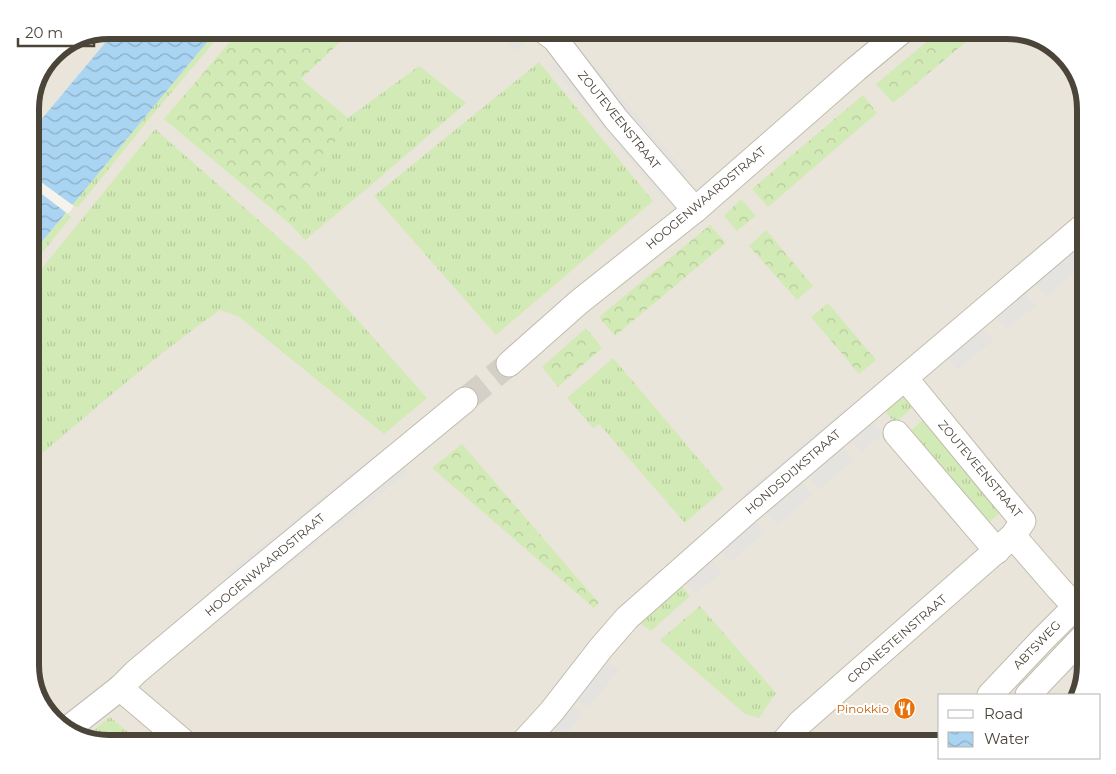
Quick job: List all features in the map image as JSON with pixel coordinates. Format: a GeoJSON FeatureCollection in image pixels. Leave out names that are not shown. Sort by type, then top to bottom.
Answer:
{"type":"FeatureCollection","features":[{"type":"Feature","properties":{"kind":"street","name":"ZOUTEVEENSTRAAT"},"geometry":{"type":"LineString","coordinates":[[554,39],[616,119],[695,210]]}},
{"type":"Feature","properties":{"kind":"street","name":"HOOGENWAARDSTRAAT"},"geometry":{"type":"LineString","coordinates":[[509,364],[578,302],[695,210],[892,39]]}},
{"type":"Feature","properties":{"kind":"street","name":"HONDSDIJKSTRAAT"},"geometry":{"type":"LineString","coordinates":[[530,735],[552,711],[627,618],[748,511],[1077,232]]}},
{"type":"Feature","properties":{"kind":"street","name":"ZOUTEVEENSTRAAT"},"geometry":{"type":"LineString","coordinates":[[905,378],[1023,521],[1005,543],[1077,603]]}},
{"type":"Feature","properties":{"kind":"street","name":"HOOGENWAARDSTRAAT"},"geometry":{"type":"LineString","coordinates":[[72,725],[120,688],[136,672],[214,606],[465,400]]}},
{"type":"Feature","properties":{"kind":"street"},"geometry":{"type":"LineString","coordinates":[[896,433],[1005,543]]}},
{"type":"Feature","properties":{"kind":"street","name":"CRONESTEINSTRAAT"},"geometry":{"type":"LineString","coordinates":[[790,735],[800,723],[1005,543]]}},
{"type":"Feature","properties":{"kind":"street","name":"ABTSWEG"},"geometry":{"type":"LineString","coordinates":[[991,694],[1077,612]]}},
{"type":"Feature","properties":{"kind":"street"},"geometry":{"type":"LineString","coordinates":[[1029,694],[1077,643]]}},
{"type":"Feature","properties":{"kind":"street"},"geometry":{"type":"LineString","coordinates":[[120,688],[175,735]]}},
{"type":"Feature","properties":{"kind":"shaded area"},"geometry":{"type":"Polygon","coordinates":[[[108,39],[1017,39],[1046,50],[1060,62],[1068,74],[1077,99],[1077,666],[1076,679],[1071,694],[938,694],[938,735],[99,735],[70,724],[59,715],[48,700],[41,684],[39,670],[39,104],[41,90],[50,70],[70,50],[82,44],[108,39]]]}},
{"type":"Feature","properties":{"kind":"shaded area"},"geometry":{"type":"Polygon","coordinates":[[[502,39],[527,39],[517,51],[502,39]]]}},
{"type":"Feature","properties":{"kind":"shaded area"},"geometry":{"type":"Polygon","coordinates":[[[575,43],[688,175],[683,179],[570,47],[575,43]]]}},
{"type":"Feature","properties":{"kind":"shaded area"},"geometry":{"type":"Polygon","coordinates":[[[555,61],[667,193],[662,197],[550,65],[555,61]]]}},
{"type":"Feature","properties":{"kind":"shaded area"},"geometry":{"type":"Polygon","coordinates":[[[1070,254],[1077,262],[1077,270],[1046,297],[1035,284],[1070,254]]]}},
{"type":"Feature","properties":{"kind":"shaded area"},"geometry":{"type":"Polygon","coordinates":[[[1024,292],[1036,305],[1006,330],[995,316],[1024,292]]]}},
{"type":"Feature","properties":{"kind":"shaded area"},"geometry":{"type":"Polygon","coordinates":[[[982,327],[993,340],[958,370],[947,357],[982,327]]]}},
{"type":"Feature","properties":{"kind":"shaded area"},"geometry":{"type":"Polygon","coordinates":[[[858,398],[862,403],[747,499],[743,494],[858,398]]]}},
{"type":"Feature","properties":{"kind":"shaded area"},"geometry":{"type":"Polygon","coordinates":[[[872,421],[883,434],[862,452],[851,438],[872,421]]]}},
{"type":"Feature","properties":{"kind":"shaded area"},"geometry":{"type":"Polygon","coordinates":[[[842,446],[853,460],[819,489],[807,476],[842,446]]]}},
{"type":"Feature","properties":{"kind":"shaded area"},"geometry":{"type":"Polygon","coordinates":[[[384,448],[389,453],[315,511],[311,506],[384,448]]]}},
{"type":"Feature","properties":{"kind":"shaded area"},"geometry":{"type":"Polygon","coordinates":[[[404,467],[408,472],[335,530],[330,524],[404,467]]]}},
{"type":"Feature","properties":{"kind":"shaded area"},"geometry":{"type":"Polygon","coordinates":[[[801,481],[812,495],[777,525],[766,511],[801,481]]]}},
{"type":"Feature","properties":{"kind":"shaded area"},"geometry":{"type":"Polygon","coordinates":[[[301,515],[305,521],[232,579],[227,573],[301,515]]]}},
{"type":"Feature","properties":{"kind":"shaded area"},"geometry":{"type":"Polygon","coordinates":[[[754,519],[765,532],[730,562],[719,549],[754,519]]]}},
{"type":"Feature","properties":{"kind":"shaded area"},"geometry":{"type":"Polygon","coordinates":[[[315,537],[319,542],[246,600],[242,595],[315,537]]]}},
{"type":"Feature","properties":{"kind":"shaded area"},"geometry":{"type":"Polygon","coordinates":[[[710,558],[722,572],[695,594],[684,580],[710,558]]]}},
{"type":"Feature","properties":{"kind":"shaded area"},"geometry":{"type":"Polygon","coordinates":[[[604,659],[619,670],[587,708],[573,696],[604,659]]]}},
{"type":"Feature","properties":{"kind":"shaded area"},"geometry":{"type":"Polygon","coordinates":[[[569,702],[583,714],[566,735],[541,735],[569,702]]]}},
{"type":"Feature","properties":{"kind":"green space"},"geometry":{"type":"Polygon","coordinates":[[[210,39],[216,39],[78,207],[72,205],[210,39]]]}},
{"type":"Feature","properties":{"kind":"green space"},"geometry":{"type":"Polygon","coordinates":[[[232,39],[343,39],[301,79],[348,118],[290,224],[164,119],[232,39]]]}},
{"type":"Feature","properties":{"kind":"green space"},"geometry":{"type":"Polygon","coordinates":[[[930,39],[969,39],[893,103],[876,84],[930,39]]]}},
{"type":"Feature","properties":{"kind":"green space"},"geometry":{"type":"Polygon","coordinates":[[[539,62],[653,201],[496,335],[374,196],[539,62]]]}},
{"type":"Feature","properties":{"kind":"green space"},"geometry":{"type":"Polygon","coordinates":[[[419,66],[466,103],[305,240],[290,224],[348,118],[419,66]]]}},
{"type":"Feature","properties":{"kind":"green space"},"geometry":{"type":"Polygon","coordinates":[[[863,95],[877,113],[768,207],[752,189],[863,95]]]}},
{"type":"Feature","properties":{"kind":"green space"},"geometry":{"type":"Polygon","coordinates":[[[155,129],[305,261],[427,398],[384,434],[238,316],[220,310],[147,365],[39,456],[39,272],[155,129]]]}},
{"type":"Feature","properties":{"kind":"green space"},"geometry":{"type":"Polygon","coordinates":[[[741,199],[756,216],[737,231],[724,216],[741,199]]]}},
{"type":"Feature","properties":{"kind":"green space"},"geometry":{"type":"Polygon","coordinates":[[[67,212],[71,217],[39,257],[39,245],[67,212]]]}},
{"type":"Feature","properties":{"kind":"green space"},"geometry":{"type":"Polygon","coordinates":[[[710,225],[726,243],[615,336],[599,317],[710,225]]]}},
{"type":"Feature","properties":{"kind":"green space"},"geometry":{"type":"Polygon","coordinates":[[[766,230],[813,286],[797,300],[749,246],[766,230]]]}},
{"type":"Feature","properties":{"kind":"green space"},"geometry":{"type":"Polygon","coordinates":[[[828,303],[876,360],[859,374],[811,317],[828,303]]]}},
{"type":"Feature","properties":{"kind":"green space"},"geometry":{"type":"Polygon","coordinates":[[[586,328],[602,348],[558,387],[542,367],[586,328]]]}},
{"type":"Feature","properties":{"kind":"green space"},"geometry":{"type":"Polygon","coordinates":[[[613,358],[724,489],[685,523],[599,424],[593,428],[567,398],[613,358]]]}},
{"type":"Feature","properties":{"kind":"green space"},"geometry":{"type":"Polygon","coordinates":[[[905,394],[915,405],[895,423],[885,411],[905,394]]]}},
{"type":"Feature","properties":{"kind":"green space"},"geometry":{"type":"Polygon","coordinates":[[[926,417],[1005,509],[983,527],[905,436],[926,417]]]}},
{"type":"Feature","properties":{"kind":"green space"},"geometry":{"type":"Polygon","coordinates":[[[462,444],[599,603],[594,608],[432,468],[462,444]]]}},
{"type":"Feature","properties":{"kind":"green space"},"geometry":{"type":"Polygon","coordinates":[[[680,584],[690,596],[651,631],[637,621],[680,584]]]}},
{"type":"Feature","properties":{"kind":"green space"},"geometry":{"type":"Polygon","coordinates":[[[700,606],[776,693],[759,718],[745,714],[660,640],[700,606]]]}},
{"type":"Feature","properties":{"kind":"green space"},"geometry":{"type":"Polygon","coordinates":[[[110,717],[131,735],[99,735],[90,733],[110,717]]]}},
{"type":"Feature","properties":{"kind":"water"},"geometry":{"type":"Polygon","coordinates":[[[108,39],[210,39],[39,245],[39,122],[108,39]]]}},
{"type":"Feature","properties":{"kind":"pier"},"geometry":{"type":"Polygon","coordinates":[[[39,181],[74,206],[68,214],[39,192],[39,181]]]}},
{"type":"Feature","properties":{"kind":"tunnel"},"geometry":{"type":"LineString","coordinates":[[465,400],[509,364]]}},
{"type":"Feature","properties":{"kind":"place","name":"Pinokkio"},"geometry":{"type":"Point","coordinates":[905,709]}}]}
